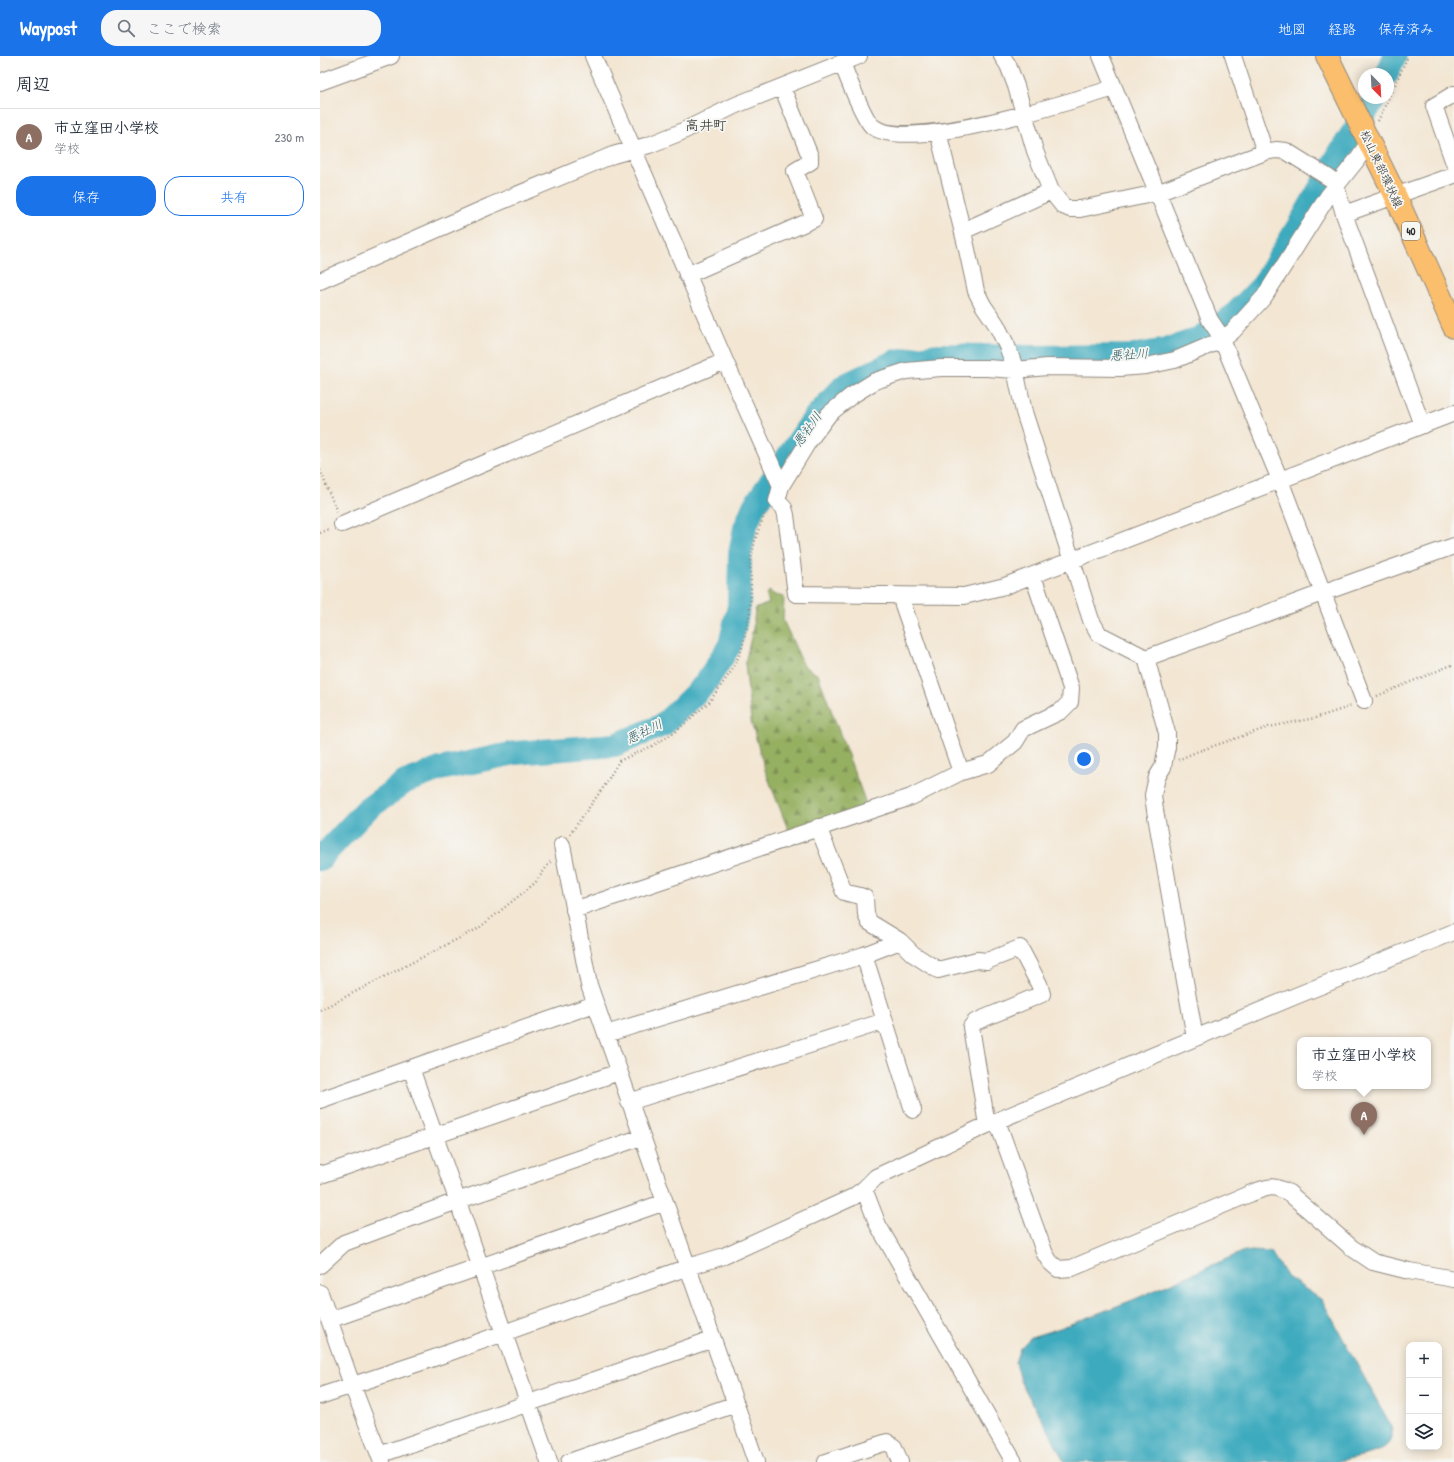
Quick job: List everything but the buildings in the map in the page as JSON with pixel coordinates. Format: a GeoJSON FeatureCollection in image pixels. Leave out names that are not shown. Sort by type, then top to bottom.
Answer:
{"type":"FeatureCollection","features":[{"type":"Feature","properties":{"kind":"main road","name":"松山東部環状線"},"geometry":{"type":"LineString","coordinates":[[1328,56],[1395,195],[1454,327]]}},
{"type":"Feature","properties":{"kind":"street"},"geometry":{"type":"LineString","coordinates":[[320,82],[391,56]]}},
{"type":"Feature","properties":{"kind":"street"},"geometry":{"type":"LineString","coordinates":[[593,56],[768,459],[779,489],[786,515],[796,594],[964,596],[1006,586],[1454,413]]}},
{"type":"Feature","properties":{"kind":"street"},"geometry":{"type":"LineString","coordinates":[[320,280],[490,206],[613,155],[633,150],[679,133],[736,105],[782,87],[836,62],[859,56]]}},
{"type":"Feature","properties":{"kind":"street"},"geometry":{"type":"LineString","coordinates":[[1002,56],[1008,65],[1016,86],[1035,150],[1051,191],[1063,206],[1070,209],[1157,193],[1265,152],[1276,150],[1286,151],[1335,183],[1344,214],[1422,425]]}},
{"type":"Feature","properties":{"kind":"street"},"geometry":{"type":"LineString","coordinates":[[1101,56],[1210,320],[1221,338],[1280,480],[1364,701]]}},
{"type":"Feature","properties":{"kind":"street"},"geometry":{"type":"LineString","coordinates":[[1233,56],[1265,152]]}},
{"type":"Feature","properties":{"kind":"street"},"geometry":{"type":"LineString","coordinates":[[836,62],[872,126],[883,132],[901,134],[938,132],[966,128],[1024,115],[1114,88]]}},
{"type":"Feature","properties":{"kind":"street"},"geometry":{"type":"LineString","coordinates":[[687,275],[814,218],[795,171],[810,162],[810,156],[782,87]]}},
{"type":"Feature","properties":{"kind":"street"},"geometry":{"type":"LineString","coordinates":[[1454,94],[1434,106],[1454,163]]}},
{"type":"Feature","properties":{"kind":"street"},"geometry":{"type":"LineString","coordinates":[[938,132],[963,231],[976,291],[1008,346],[1024,412],[1091,620],[1099,634],[1146,658],[1454,546]]}},
{"type":"Feature","properties":{"kind":"street"},"geometry":{"type":"LineString","coordinates":[[779,489],[808,442],[830,414],[851,396],[875,381],[906,372],[941,368],[1120,368],[1146,366],[1175,360],[1233,331],[1264,297],[1335,183],[1356,161],[1368,139]]}},
{"type":"Feature","properties":{"kind":"street"},"geometry":{"type":"LineString","coordinates":[[1344,214],[1454,175]]}},
{"type":"Feature","properties":{"kind":"street"},"geometry":{"type":"LineString","coordinates":[[963,231],[1051,191]]}},
{"type":"Feature","properties":{"kind":"street"},"geometry":{"type":"LineString","coordinates":[[342,524],[725,361]]}},
{"type":"Feature","properties":{"kind":"street"},"geometry":{"type":"LineString","coordinates":[[574,910],[911,797],[961,772],[988,764],[1015,742],[1023,729],[1061,711],[1070,702],[1071,688],[1033,576]]}},
{"type":"Feature","properties":{"kind":"street"},"geometry":{"type":"LineString","coordinates":[[900,596],[961,772]]}},
{"type":"Feature","properties":{"kind":"street"},"geometry":{"type":"LineString","coordinates":[[1146,658],[1167,733],[1167,747],[1163,767],[1157,777],[1153,795],[1154,810],[1195,1038]]}},
{"type":"Feature","properties":{"kind":"street"},"geometry":{"type":"LineString","coordinates":[[818,827],[844,892],[850,895],[858,894],[865,898],[866,914],[869,922],[900,941],[913,954],[938,970],[977,960],[987,961],[1020,948],[1039,984],[1042,994],[975,1022],[971,1027],[992,1123],[1045,1254],[1050,1262],[1058,1269],[1072,1268],[1254,1192],[1267,1187],[1277,1187],[1289,1193],[1352,1248],[1373,1262],[1409,1272],[1454,1279]]}},
{"type":"Feature","properties":{"kind":"street"},"geometry":{"type":"LineString","coordinates":[[562,845],[588,985],[756,1462]]}},
{"type":"Feature","properties":{"kind":"street"},"geometry":{"type":"LineString","coordinates":[[320,1396],[688,1267],[724,1256],[853,1197],[876,1177],[992,1123],[1454,932]]}},
{"type":"Feature","properties":{"kind":"street"},"geometry":{"type":"LineString","coordinates":[[606,1034],[864,955],[900,941]]}},
{"type":"Feature","properties":{"kind":"street"},"geometry":{"type":"LineString","coordinates":[[864,955],[913,1110]]}},
{"type":"Feature","properties":{"kind":"street"},"geometry":{"type":"LineString","coordinates":[[320,1100],[595,1004]]}},
{"type":"Feature","properties":{"kind":"street"},"geometry":{"type":"LineString","coordinates":[[629,1102],[885,1021]]}},
{"type":"Feature","properties":{"kind":"street"},"geometry":{"type":"LineString","coordinates":[[411,1068],[549,1462]]}},
{"type":"Feature","properties":{"kind":"street"},"geometry":{"type":"LineString","coordinates":[[320,1173],[435,1136],[619,1072]]}},
{"type":"Feature","properties":{"kind":"street"},"geometry":{"type":"LineString","coordinates":[[320,1265],[344,1243],[457,1201],[642,1137]]}},
{"type":"Feature","properties":{"kind":"street"},"geometry":{"type":"LineString","coordinates":[[864,1189],[878,1225],[1014,1462]]}},
{"type":"Feature","properties":{"kind":"street"},"geometry":{"type":"LineString","coordinates":[[329,1320],[665,1202]]}},
{"type":"Feature","properties":{"kind":"street"},"geometry":{"type":"LineString","coordinates":[[320,1293],[352,1385],[380,1458],[528,1403],[713,1339]]}},
{"type":"Feature","properties":{"kind":"street"},"geometry":{"type":"LineString","coordinates":[[569,1462],[736,1404]]}},
{"type":"Feature","properties":{"kind":"street"},"geometry":{"type":"LineString","coordinates":[[826,1462],[887,1442],[894,1447],[900,1462]]}},
{"type":"Feature","properties":{"kind":"path"},"geometry":{"type":"LineString","coordinates":[[1368,139],[1408,56]]}},
{"type":"Feature","properties":{"kind":"path"},"geometry":{"type":"LineString","coordinates":[[320,470],[342,524]]}},
{"type":"Feature","properties":{"kind":"path"},"geometry":{"type":"LineString","coordinates":[[320,1010],[478,928],[535,883],[605,785],[620,761],[654,745],[675,732],[709,702],[733,669],[741,651],[750,611],[750,564],[754,540],[767,506],[779,489]]}},
{"type":"Feature","properties":{"kind":"path"},"geometry":{"type":"LineString","coordinates":[[1163,767],[1196,752],[1269,727],[1316,718],[1342,710],[1454,664]]}},
{"type":"Feature","properties":{"kind":"green space"},"geometry":{"type":"Polygon","coordinates":[[[769,591],[775,595],[784,597],[783,620],[804,666],[818,675],[867,806],[789,832],[765,770],[751,721],[745,663],[753,629],[755,609],[769,603],[766,594],[769,591]]]}},
{"type":"Feature","properties":{"kind":"water"},"geometry":{"type":"Polygon","coordinates":[[[1251,1251],[1271,1252],[1286,1276],[1322,1300],[1391,1428],[1391,1439],[1386,1446],[1371,1454],[1336,1462],[1064,1462],[1051,1435],[1020,1381],[1015,1362],[1020,1348],[1031,1337],[1060,1328],[1135,1299],[1240,1253],[1251,1251]]]}},
{"type":"Feature","properties":{"kind":"waterway","name":"悪社川"},"geometry":{"type":"LineString","coordinates":[[1390,68],[1395,56]]}},
{"type":"Feature","properties":{"kind":"waterway","name":"悪社川"},"geometry":{"type":"LineString","coordinates":[[320,859],[366,810],[405,782],[440,769],[515,753],[615,745],[663,725],[705,684],[730,645],[739,606],[740,554],[745,528],[754,506],[815,417],[845,385],[896,361],[939,355],[1033,357],[1130,356],[1166,350],[1196,340],[1233,316],[1263,285],[1339,154],[1371,104]]}},
{"type":"Feature","properties":{"kind":"place","name":"市立窪田小学校"},"geometry":{"type":"Point","coordinates":[1364,1135]}},
{"type":"Feature","properties":{"kind":"district","name":"高井町"},"geometry":{"type":"Point","coordinates":[706,124]}}]}
